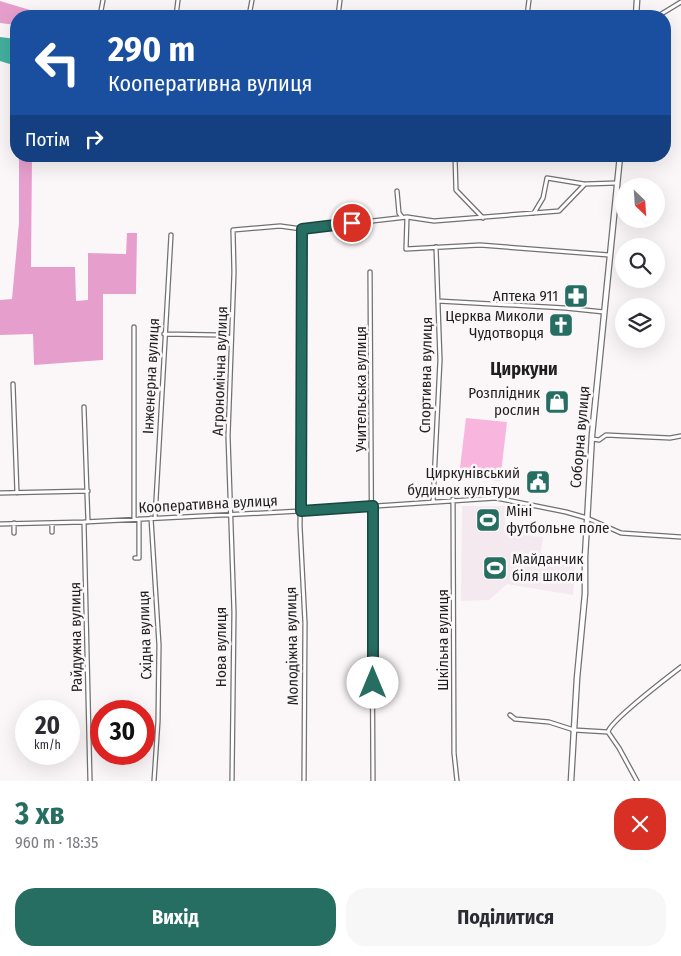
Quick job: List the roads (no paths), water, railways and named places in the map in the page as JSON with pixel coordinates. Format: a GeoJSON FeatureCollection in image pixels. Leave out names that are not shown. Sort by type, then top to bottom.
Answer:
{"type":"FeatureCollection","features":[{"type":"Feature","properties":{"kind":"street"},"geometry":{"type":"LineString","coordinates":[[668,10],[681,2]]}},
{"type":"Feature","properties":{"kind":"street"},"geometry":{"type":"LineString","coordinates":[[455,162],[456,190],[484,218]]}},
{"type":"Feature","properties":{"kind":"street","name":"Соборна вулиця"},"geometry":{"type":"LineString","coordinates":[[618,178],[620,162]]}},
{"type":"Feature","properties":{"kind":"street"},"geometry":{"type":"LineString","coordinates":[[534,212],[542,198],[547,178],[585,184],[615,183]]}},
{"type":"Feature","properties":{"kind":"street"},"geometry":{"type":"LineString","coordinates":[[302,229],[405,218],[434,221],[559,211],[585,184]]}},
{"type":"Feature","properties":{"kind":"street"},"geometry":{"type":"LineString","coordinates":[[397,191],[399,213],[405,218],[406,248],[480,245],[609,255]]}},
{"type":"Feature","properties":{"kind":"street","name":"Соборна вулиця"},"geometry":{"type":"LineString","coordinates":[[571,781],[585,594],[592,439],[615,207]]}},
{"type":"Feature","properties":{"kind":"street","name":"Агрономічна вулиця"},"geometry":{"type":"LineString","coordinates":[[232,514],[228,436],[234,272],[233,230],[280,226],[302,229]]}},
{"type":"Feature","properties":{"kind":"street","name":"Молодіжна вулиця"},"geometry":{"type":"LineString","coordinates":[[302,229],[300,526],[304,623],[304,781]]}},
{"type":"Feature","properties":{"kind":"street","name":"Інженерна вулиця"},"geometry":{"type":"LineString","coordinates":[[155,518],[171,235]]}},
{"type":"Feature","properties":{"kind":"street","name":"Спортивна вулиця"},"geometry":{"type":"LineString","coordinates":[[433,502],[440,360],[436,247]]}},
{"type":"Feature","properties":{"kind":"street","name":"Учительська вулиця"},"geometry":{"type":"LineString","coordinates":[[370,272],[373,506],[373,781]]}},
{"type":"Feature","properties":{"kind":"street"},"geometry":{"type":"LineString","coordinates":[[438,301],[604,312]]}},
{"type":"Feature","properties":{"kind":"street"},"geometry":{"type":"LineString","coordinates":[[134,327],[134,519]]}},
{"type":"Feature","properties":{"kind":"street"},"geometry":{"type":"LineString","coordinates":[[164,334],[220,335],[232,339]]}},
{"type":"Feature","properties":{"kind":"street"},"geometry":{"type":"LineString","coordinates":[[13,384],[17,493]]}},
{"type":"Feature","properties":{"kind":"street","name":"Райдужна вулиця"},"geometry":{"type":"LineString","coordinates":[[84,407],[88,491],[86,522],[90,781]]}},
{"type":"Feature","properties":{"kind":"street"},"geometry":{"type":"LineString","coordinates":[[592,439],[599,440],[606,434],[670,438],[681,436]]}},
{"type":"Feature","properties":{"kind":"street"},"geometry":{"type":"LineString","coordinates":[[0,493],[88,491]]}},
{"type":"Feature","properties":{"kind":"street","name":"Кооперативна вулиця"},"geometry":{"type":"LineString","coordinates":[[0,524],[86,522],[301,511],[496,498],[587,518],[621,533],[681,537]]}},
{"type":"Feature","properties":{"kind":"street","name":"Шкільна вулиця"},"geometry":{"type":"LineString","coordinates":[[453,500],[454,754],[457,781]]}},
{"type":"Feature","properties":{"kind":"street","name":"Нова вулиця"},"geometry":{"type":"LineString","coordinates":[[232,514],[229,520],[234,612],[232,781]]}},
{"type":"Feature","properties":{"kind":"street","name":"Східна вулиця"},"geometry":{"type":"LineString","coordinates":[[150,518],[159,645],[158,721],[154,781]]}},
{"type":"Feature","properties":{"kind":"street"},"geometry":{"type":"LineString","coordinates":[[135,558],[138,558],[139,519]]}},
{"type":"Feature","properties":{"kind":"street"},"geometry":{"type":"LineString","coordinates":[[52,523],[52,532]]}},
{"type":"Feature","properties":{"kind":"street"},"geometry":{"type":"LineString","coordinates":[[14,524],[14,533]]}},
{"type":"Feature","properties":{"kind":"street"},"geometry":{"type":"LineString","coordinates":[[608,732],[608,728],[627,711],[681,667]]}},
{"type":"Feature","properties":{"kind":"street"},"geometry":{"type":"LineString","coordinates":[[510,715],[515,719],[549,722],[574,730],[608,732]]}},
{"type":"Feature","properties":{"kind":"street"},"geometry":{"type":"LineString","coordinates":[[608,732],[637,781]]}},
{"type":"Feature","properties":{"kind":"place","name":"Аптека 911"},"geometry":{"type":"Point","coordinates":[576,296]}},
{"type":"Feature","properties":{"kind":"place","name":"Церква Миколи Чудотворця"},"geometry":{"type":"Point","coordinates":[561,325]}},
{"type":"Feature","properties":{"kind":"place","name":"Розплідник рослин"},"geometry":{"type":"Point","coordinates":[557,402]}},
{"type":"Feature","properties":{"kind":"place","name":"Циркунівський будинок культури"},"geometry":{"type":"Point","coordinates":[538,482]}},
{"type":"Feature","properties":{"kind":"place","name":"Міні футбольне поле"},"geometry":{"type":"Point","coordinates":[488,520]}},
{"type":"Feature","properties":{"kind":"place","name":"Майданчик біля школи"},"geometry":{"type":"Point","coordinates":[495,568]}},
{"type":"Feature","properties":{"kind":"district","name":"Циркуни"},"geometry":{"type":"Point","coordinates":[524,369]}}]}
